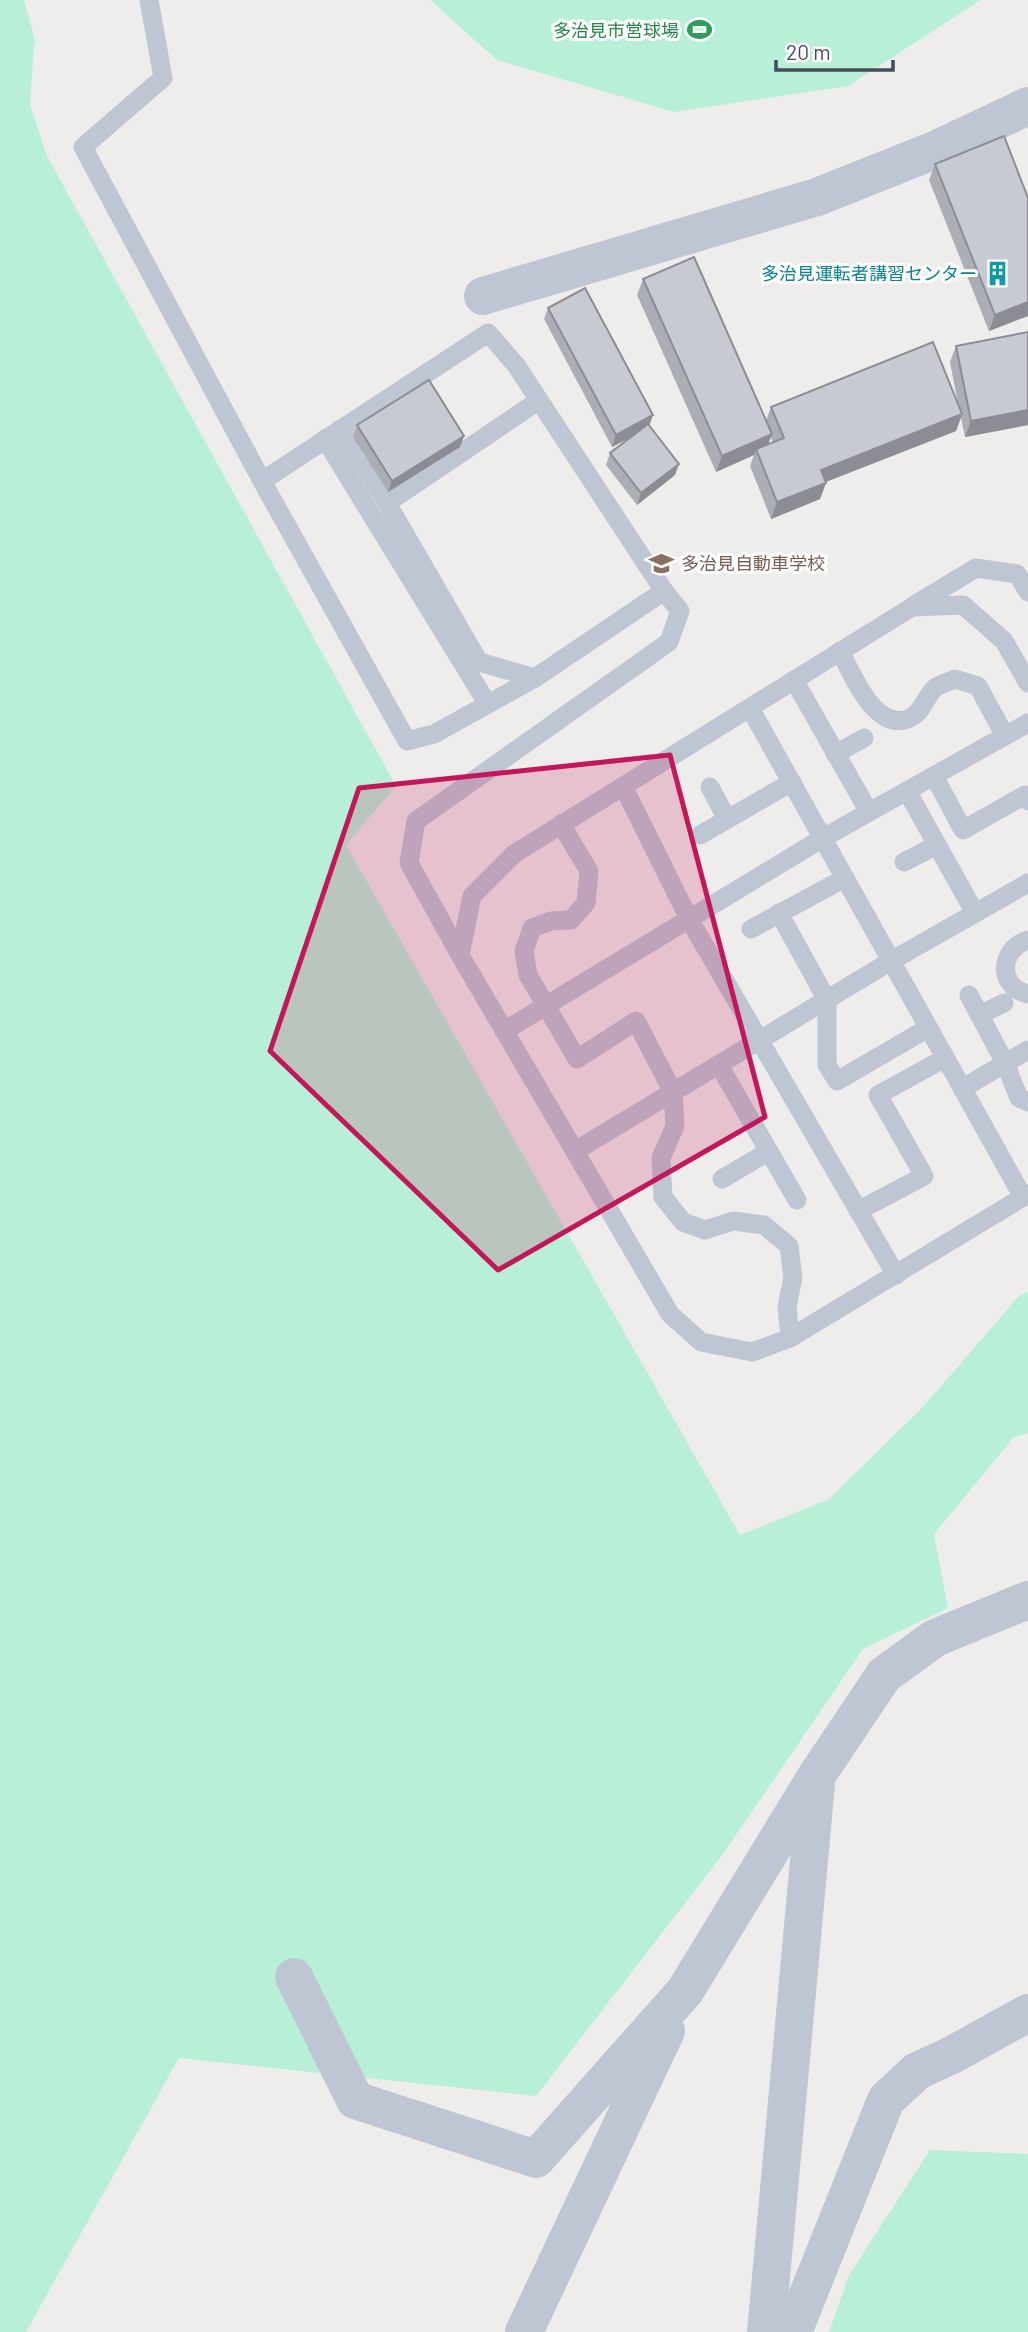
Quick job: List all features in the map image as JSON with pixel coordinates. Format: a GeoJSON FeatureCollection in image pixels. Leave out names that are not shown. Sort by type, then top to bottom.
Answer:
{"type":"FeatureCollection","features":[{"type":"Feature","properties":{"kind":"street"},"geometry":{"type":"LineString","coordinates":[[483,296],[817,197],[935,150],[1028,106]]}},
{"type":"Feature","properties":{"kind":"street"},"geometry":{"type":"LineString","coordinates":[[524,2332],[685,1991],[817,1775],[884,1675],[935,1638],[1028,1600]]}},
{"type":"Feature","properties":{"kind":"street"},"geometry":{"type":"LineString","coordinates":[[766,2332],[817,1775]]}},
{"type":"Feature","properties":{"kind":"street"},"geometry":{"type":"LineString","coordinates":[[294,1978],[355,2100],[536,2159],[685,1991]]}},
{"type":"Feature","properties":{"kind":"street"},"geometry":{"type":"LineString","coordinates":[[793,2332],[886,2100],[917,2071],[960,2051],[1028,2013]]}},
{"type":"Feature","properties":{"kind":"lane"},"geometry":{"type":"LineString","coordinates":[[149,0],[163,78],[83,147],[262,481],[407,741],[434,734],[535,677],[664,592]]}},
{"type":"Feature","properties":{"kind":"lane"},"geometry":{"type":"LineString","coordinates":[[262,481],[488,333],[516,365],[664,592],[680,611],[669,642],[416,821],[409,863],[670,1314],[701,1342],[752,1352],[790,1338],[1025,1196],[750,708]]}},
{"type":"Feature","properties":{"kind":"lane"},"geometry":{"type":"LineString","coordinates":[[387,503],[538,401]]}},
{"type":"Feature","properties":{"kind":"lane"},"geometry":{"type":"LineString","coordinates":[[332,434],[387,503],[479,662],[535,677]]}},
{"type":"Feature","properties":{"kind":"lane"},"geometry":{"type":"LineString","coordinates":[[332,434],[487,703]]}},
{"type":"Feature","properties":{"kind":"lane"},"geometry":{"type":"LineString","coordinates":[[460,954],[472,896],[514,854],[561,824],[976,568],[1017,574],[1028,592]]}},
{"type":"Feature","properties":{"kind":"lane"},"geometry":{"type":"LineString","coordinates":[[912,607],[963,605],[1004,641],[1028,683]]}},
{"type":"Feature","properties":{"kind":"lane"},"geometry":{"type":"LineString","coordinates":[[840,652],[869,705],[890,719],[909,719],[924,706],[935,688],[955,679],[978,686],[1005,736]]}},
{"type":"Feature","properties":{"kind":"lane"},"geometry":{"type":"LineString","coordinates":[[794,680],[869,812]]}},
{"type":"Feature","properties":{"kind":"lane"},"geometry":{"type":"LineString","coordinates":[[505,1031],[823,838],[1028,723]]}},
{"type":"Feature","properties":{"kind":"lane"},"geometry":{"type":"LineString","coordinates":[[835,754],[864,738]]}},
{"type":"Feature","properties":{"kind":"lane"},"geometry":{"type":"LineString","coordinates":[[934,776],[962,830],[1025,794],[1028,801]]}},
{"type":"Feature","properties":{"kind":"lane"},"geometry":{"type":"LineString","coordinates":[[700,835],[792,782]]}},
{"type":"Feature","properties":{"kind":"lane"},"geometry":{"type":"LineString","coordinates":[[624,786],[689,919],[896,1275]]}},
{"type":"Feature","properties":{"kind":"lane"},"geometry":{"type":"LineString","coordinates":[[710,787],[727,819]]}},
{"type":"Feature","properties":{"kind":"lane"},"geometry":{"type":"LineString","coordinates":[[907,791],[975,913]]}},
{"type":"Feature","properties":{"kind":"lane"},"geometry":{"type":"LineString","coordinates":[[561,824],[589,871],[586,903],[570,920],[551,921],[533,928],[524,951],[528,975],[577,1059],[636,1021],[673,1092],[675,1126],[661,1158],[663,1197],[683,1222],[705,1230],[733,1221],[764,1225],[789,1246],[793,1278],[787,1306],[790,1338]]}},
{"type":"Feature","properties":{"kind":"lane"},"geometry":{"type":"LineString","coordinates":[[904,862],[937,845]]}},
{"type":"Feature","properties":{"kind":"lane"},"geometry":{"type":"LineString","coordinates":[[751,929],[845,878]]}},
{"type":"Feature","properties":{"kind":"lane"},"geometry":{"type":"LineString","coordinates":[[575,1152],[891,961],[1028,883]]}},
{"type":"Feature","properties":{"kind":"lane"},"geometry":{"type":"LineString","coordinates":[[779,914],[827,1000],[827,1065],[837,1080],[928,1028]]}},
{"type":"Feature","properties":{"kind":"lane"},"geometry":{"type":"LineString","coordinates":[[1028,940],[1018,943],[1012,949],[1005,965],[1005,973],[1016,989],[1028,994]]}},
{"type":"Feature","properties":{"kind":"lane"},"geometry":{"type":"LineString","coordinates":[[969,995],[1020,1098],[1028,1102]]}},
{"type":"Feature","properties":{"kind":"lane"},"geometry":{"type":"LineString","coordinates":[[979,1016],[1004,1003]]}},
{"type":"Feature","properties":{"kind":"lane"},"geometry":{"type":"LineString","coordinates":[[962,1088],[1028,1050]]}},
{"type":"Feature","properties":{"kind":"lane"},"geometry":{"type":"LineString","coordinates":[[858,1211],[924,1176],[878,1095],[945,1058]]}},
{"type":"Feature","properties":{"kind":"lane"},"geometry":{"type":"LineString","coordinates":[[719,1065],[797,1200]]}},
{"type":"Feature","properties":{"kind":"lane"},"geometry":{"type":"LineString","coordinates":[[722,1179],[768,1152]]}},
{"type":"Feature","properties":{"kind":"highlighted area"},"geometry":{"type":"Polygon","coordinates":[[[670,755],[765,1117],[498,1270],[270,1051],[359,788],[670,755]]]}},
{"type":"Feature","properties":{"kind":"green space"},"geometry":{"type":"Polygon","coordinates":[[[0,0],[24,0],[36,44],[30,104],[47,156],[396,786],[346,845],[740,1535],[829,1499],[923,1407],[1018,1297],[1028,1291],[1028,1433],[1014,1437],[934,1534],[948,1608],[863,1649],[723,1854],[536,2096],[179,2058],[26,2332],[0,2332],[0,0]]]}},
{"type":"Feature","properties":{"kind":"green space","name":"多治見市営球場"},"geometry":{"type":"Polygon","coordinates":[[[430,0],[981,0],[848,86],[674,112],[497,60],[430,0]]]}},
{"type":"Feature","properties":{"kind":"green space"},"geometry":{"type":"Polygon","coordinates":[[[930,2150],[1028,2154],[1028,2332],[829,2332],[849,2275],[930,2150]]]}},
{"type":"Feature","properties":{"kind":"building","name":"多治見運転者講習センター"},"geometry":{"type":"Polygon","coordinates":[[[1004,136],[1028,198],[1028,302],[995,315],[935,164],[1004,136]]]}},
{"type":"Feature","properties":{"kind":"building"},"geometry":{"type":"Polygon","coordinates":[[[694,257],[772,434],[722,456],[643,279],[694,257]]]}},
{"type":"Feature","properties":{"kind":"building"},"geometry":{"type":"Polygon","coordinates":[[[585,288],[653,415],[616,435],[548,308],[585,288]]]}},
{"type":"Feature","properties":{"kind":"building"},"geometry":{"type":"Polygon","coordinates":[[[1028,332],[1028,410],[971,421],[956,346],[1028,332]]]}},
{"type":"Feature","properties":{"kind":"building"},"geometry":{"type":"Polygon","coordinates":[[[933,342],[962,414],[821,470],[826,483],[777,502],[756,449],[784,438],[771,407],[933,342]]]}},
{"type":"Feature","properties":{"kind":"building"},"geometry":{"type":"Polygon","coordinates":[[[429,380],[464,436],[392,481],[357,425],[429,380]]]}},
{"type":"Feature","properties":{"kind":"building"},"geometry":{"type":"Polygon","coordinates":[[[648,424],[679,464],[641,493],[610,453],[648,424]]]}},
{"type":"Feature","properties":{"kind":"place","name":"多治見市営球場"},"geometry":{"type":"Point","coordinates":[699,30]}},
{"type":"Feature","properties":{"kind":"place","name":"多治見運転者講習センター"},"geometry":{"type":"Point","coordinates":[997,273]}},
{"type":"Feature","properties":{"kind":"place","name":"多治見自動車学校"},"geometry":{"type":"Point","coordinates":[661,563]}}]}
